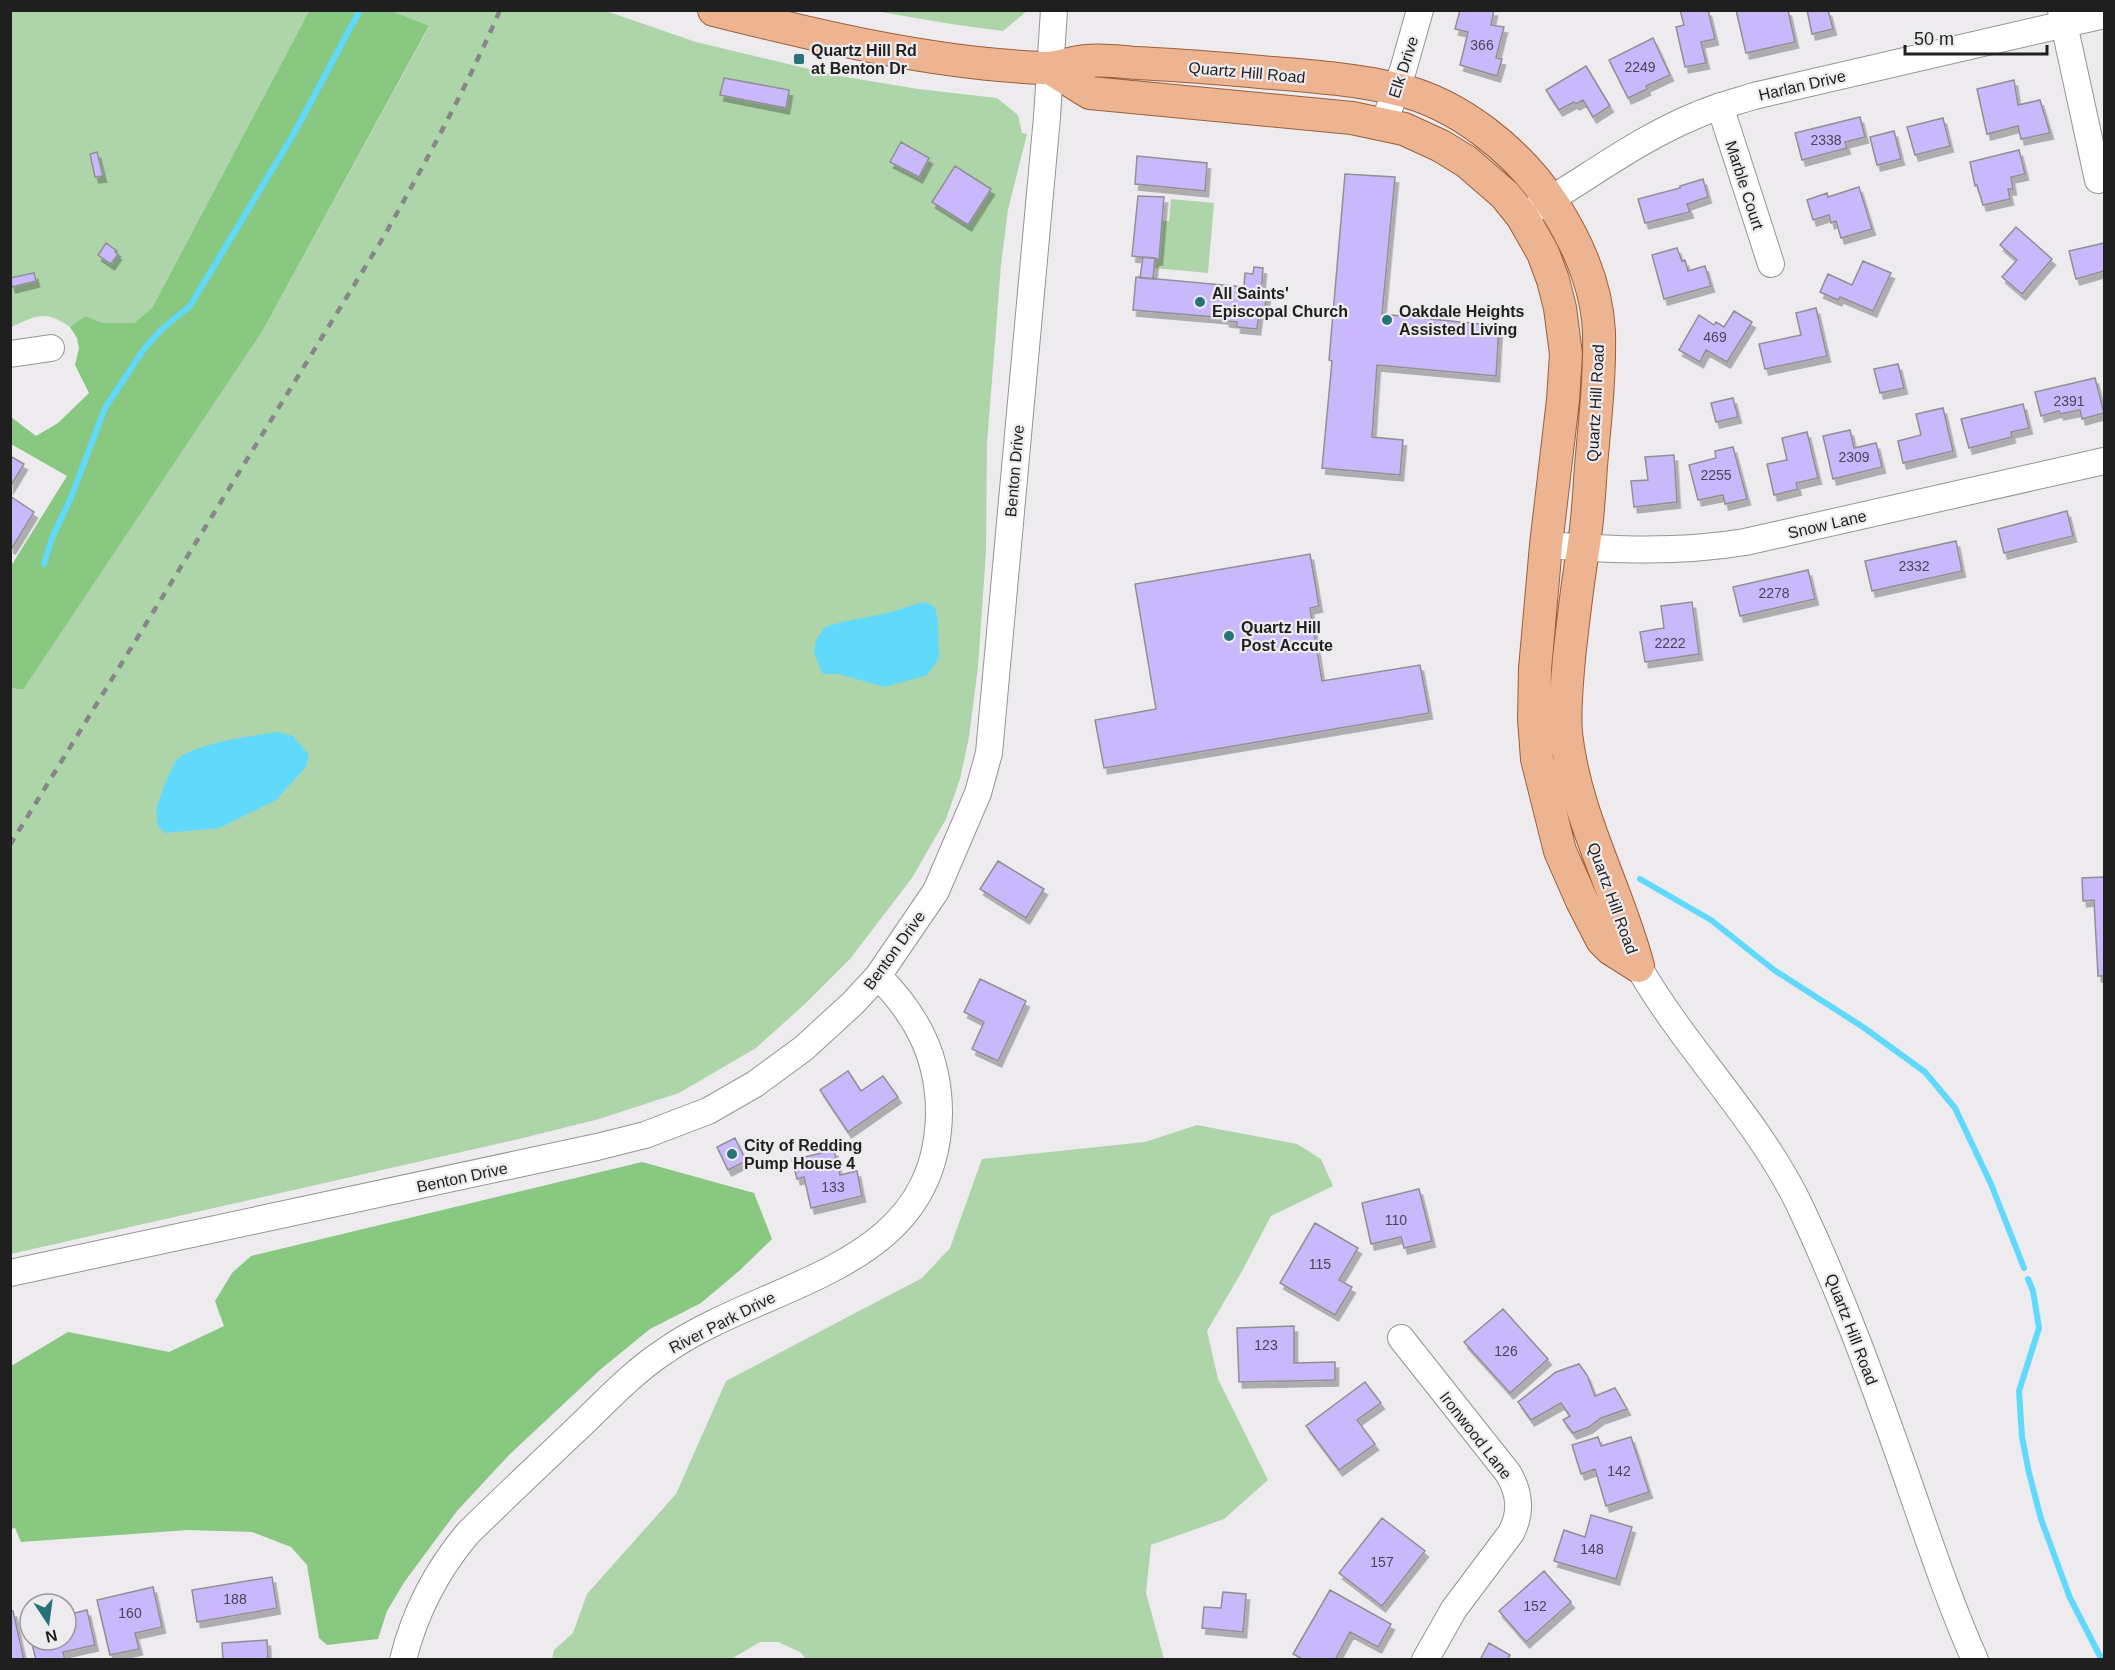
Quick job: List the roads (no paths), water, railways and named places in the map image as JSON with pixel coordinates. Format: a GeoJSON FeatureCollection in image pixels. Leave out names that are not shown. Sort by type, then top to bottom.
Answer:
{"type":"FeatureCollection","features":[{"type":"Feature","properties":{"kind":"main road","name":"Quartz Hill Road"},"geometry":{"type":"LineString","coordinates":[[714,10],[880,48],[964,60],[1050,68],[1086,61],[1138,63],[1321,79],[1397,89],[1456,113],[1491,136],[1517,158],[1550,200],[1575,241],[1594,294],[1598,325],[1599,380],[1584,548],[1565,694],[1566,730],[1573,774],[1585,821],[1630,937],[1638,966]]}},
{"type":"Feature","properties":{"kind":"main road","name":"Quartz Hill Road"},"geometry":{"type":"LineString","coordinates":[[1050,68],[1090,93],[1352,118],[1404,129],[1441,146],[1467,162],[1499,189],[1522,216],[1543,253],[1553,280],[1565,340],[1563,400],[1538,618],[1534,702],[1536,751],[1541,781],[1560,851],[1596,930],[1611,949],[1638,966]]}},
{"type":"Feature","properties":{"kind":"street","name":"Benton Drive"},"geometry":{"type":"LineString","coordinates":[[10,1273],[439,1182],[645,1135],[708,1111],[755,1084],[804,1048],[853,1004],[878,976],[936,891],[978,793],[989,753],[1054,10]]}},
{"type":"Feature","properties":{"kind":"street","name":"Elk Drive"},"geometry":{"type":"LineString","coordinates":[[1384,123],[1397,89],[1420,10]]}},
{"type":"Feature","properties":{"kind":"street","name":"Harlan Drive"},"geometry":{"type":"LineString","coordinates":[[1522,216],[1644,141],[1698,114],[1720,106],[2062,17],[2104,15]]}},
{"type":"Feature","properties":{"kind":"street"},"geometry":{"type":"LineString","coordinates":[[2062,17],[2098,180]]}},
{"type":"Feature","properties":{"kind":"street","name":"Marble Court"},"geometry":{"type":"LineString","coordinates":[[1720,106],[1771,264]]}},
{"type":"Feature","properties":{"kind":"street"},"geometry":{"type":"LineString","coordinates":[[10,354],[51,348]]}},
{"type":"Feature","properties":{"kind":"street","name":"Snow Lane"},"geometry":{"type":"LineString","coordinates":[[1546,546],[1689,549],[1745,543],[2104,461]]}},
{"type":"Feature","properties":{"kind":"street","name":"Quartz Hill Road"},"geometry":{"type":"LineString","coordinates":[[1638,966],[1677,1025],[1757,1135],[1797,1200],[1852,1324],[1956,1614],[1975,1659]]}},
{"type":"Feature","properties":{"kind":"street","name":"River Park Drive"},"geometry":{"type":"LineString","coordinates":[[403,1659],[419,1607],[455,1548],[635,1373],[692,1334],[843,1265],[874,1245],[891,1230],[907,1210],[926,1175],[934,1150],[939,1122],[939,1099],[931,1057],[923,1035],[911,1015],[878,976]]}},
{"type":"Feature","properties":{"kind":"street","name":"Ironwood Lane"},"geometry":{"type":"LineString","coordinates":[[1401,1338],[1508,1473],[1516,1489],[1519,1507],[1516,1524],[1511,1533],[1454,1609],[1425,1659]]}},
{"type":"Feature","properties":{"kind":"water"},"geometry":{"type":"Polygon","coordinates":[[[923,602],[935,608],[938,621],[939,658],[927,675],[885,687],[838,674],[823,674],[814,653],[816,640],[825,627],[888,613],[923,602]]]}},
{"type":"Feature","properties":{"kind":"water"},"geometry":{"type":"Polygon","coordinates":[[[278,732],[293,736],[309,755],[306,767],[276,800],[219,828],[165,833],[158,826],[157,807],[168,775],[177,760],[184,754],[209,745],[278,732]]]}},
{"type":"Feature","properties":{"kind":"waterway"},"geometry":{"type":"LineString","coordinates":[[44,564],[52,538],[70,500],[105,408],[144,349],[162,329],[190,306],[293,135],[360,10]]}},
{"type":"Feature","properties":{"kind":"waterway"},"geometry":{"type":"LineString","coordinates":[[1640,879],[1711,920],[1774,970],[1863,1027],[1925,1072],[1955,1108],[1991,1184],[2024,1268]]}},
{"type":"Feature","properties":{"kind":"waterway"},"geometry":{"type":"LineString","coordinates":[[2028,1279],[2033,1291],[2039,1328],[2019,1391],[2022,1437],[2041,1519],[2070,1598],[2102,1660]]}},
{"type":"Feature","properties":{"kind":"railway"},"geometry":{"type":"LineString","coordinates":[[10,845],[383,238],[430,154],[500,10]]}},
{"type":"Feature","properties":{"kind":"place","name":"Quartz Hill Rd at Benton Dr"},"geometry":{"type":"Point","coordinates":[799,59]}},
{"type":"Feature","properties":{"kind":"place","name":"All Saints' Episcopal Church"},"geometry":{"type":"Point","coordinates":[1200,302]}},
{"type":"Feature","properties":{"kind":"place","name":"Oakdale Heights Assisted Living"},"geometry":{"type":"Point","coordinates":[1387,320]}},
{"type":"Feature","properties":{"kind":"place","name":"Quartz Hill Post Accute"},"geometry":{"type":"Point","coordinates":[1229,636]}},
{"type":"Feature","properties":{"kind":"place","name":"City of Redding Pump House 4"},"geometry":{"type":"Point","coordinates":[732,1154]}}]}
